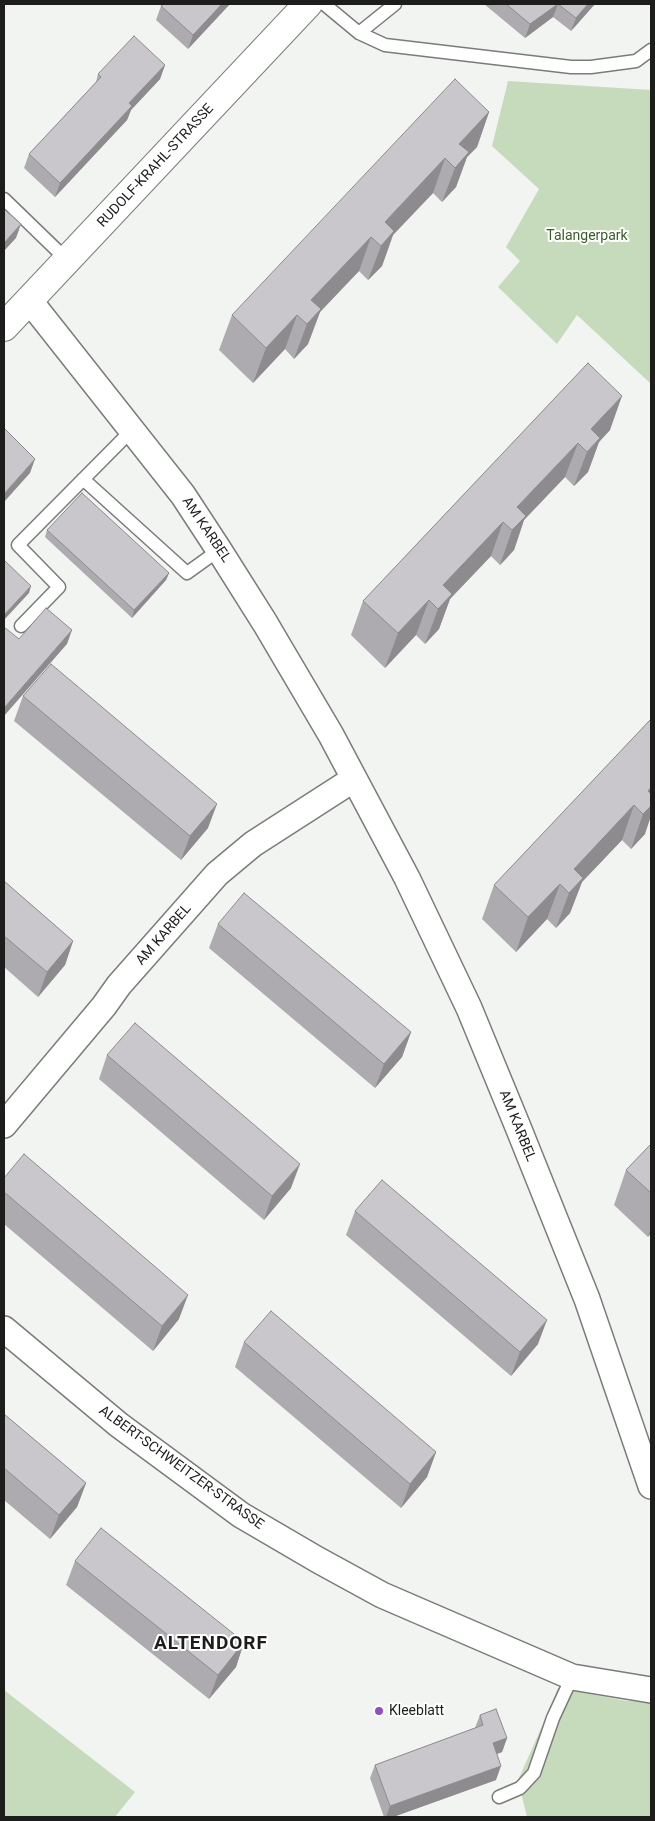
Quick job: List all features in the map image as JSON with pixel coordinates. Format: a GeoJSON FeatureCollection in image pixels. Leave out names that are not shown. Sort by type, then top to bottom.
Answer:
{"type":"FeatureCollection","features":[{"type":"Feature","properties":{"kind":"street","name":"RUDOLF-KRAHL-STRASSE"},"geometry":{"type":"LineString","coordinates":[[4,327],[308,4]]}},
{"type":"Feature","properties":{"kind":"street","name":"AM KARBEL"},"geometry":{"type":"LineString","coordinates":[[29,300],[183,495],[220,550],[266,623],[331,735],[407,878],[470,1008],[587,1300],[651,1486]]}},
{"type":"Feature","properties":{"kind":"street","name":"AM KARBEL"},"geometry":{"type":"LineString","coordinates":[[4,1124],[120,985],[217,874],[253,844],[354,779]]}},
{"type":"Feature","properties":{"kind":"street","name":"ALBERT-SCHWEITZER-STRASSE"},"geometry":{"type":"LineString","coordinates":[[4,1329],[119,1425],[241,1515],[382,1595],[572,1677],[651,1690]]}},
{"type":"Feature","properties":{"kind":"lane"},"geometry":{"type":"LineString","coordinates":[[324,4],[360,33],[385,45],[571,67],[591,67],[636,61],[651,50]]}},
{"type":"Feature","properties":{"kind":"lane"},"geometry":{"type":"LineString","coordinates":[[360,33],[395,4]]}},
{"type":"Feature","properties":{"kind":"lane"},"geometry":{"type":"LineString","coordinates":[[4,198],[67,260]]}},
{"type":"Feature","properties":{"kind":"lane"},"geometry":{"type":"LineString","coordinates":[[21,626],[59,587],[18,545],[132,430]]}},
{"type":"Feature","properties":{"kind":"lane"},"geometry":{"type":"LineString","coordinates":[[83,479],[187,573],[220,550]]}},
{"type":"Feature","properties":{"kind":"lane"},"geometry":{"type":"LineString","coordinates":[[499,1797],[520,1788],[534,1773],[553,1718],[572,1677]]}},
{"type":"Feature","properties":{"kind":"green space","name":"Talangerpark"},"geometry":{"type":"Polygon","coordinates":[[[508,81],[651,90],[651,384],[577,315],[557,344],[498,287],[520,261],[506,247],[539,189],[492,146],[508,81]]]}},
{"type":"Feature","properties":{"kind":"green space"},"geometry":{"type":"Polygon","coordinates":[[[558,1688],[627,1701],[651,1702],[651,1817],[527,1817],[518,1780],[558,1688]]]}},
{"type":"Feature","properties":{"kind":"green space"},"geometry":{"type":"Polygon","coordinates":[[[4,1690],[135,1792],[115,1817],[4,1817],[4,1690]]]}},
{"type":"Feature","properties":{"kind":"building"},"geometry":{"type":"Polygon","coordinates":[[[164,4],[222,4],[193,35],[161,6],[164,4]]]}},
{"type":"Feature","properties":{"kind":"building"},"geometry":{"type":"Polygon","coordinates":[[[506,4],[558,4],[530,24],[506,4]]]}},
{"type":"Feature","properties":{"kind":"building"},"geometry":{"type":"Polygon","coordinates":[[[558,4],[588,4],[576,18],[558,4]]]}},
{"type":"Feature","properties":{"kind":"building"},"geometry":{"type":"Polygon","coordinates":[[[134,36],[165,65],[129,103],[132,106],[60,183],[29,154],[101,77],[98,74],[134,36]]]}},
{"type":"Feature","properties":{"kind":"building"},"geometry":{"type":"Polygon","coordinates":[[[455,79],[489,112],[459,144],[469,152],[455,168],[445,158],[385,222],[394,231],[381,246],[371,237],[311,300],[321,309],[307,324],[297,315],[266,348],[232,315],[455,79]]]}},
{"type":"Feature","properties":{"kind":"building"},"geometry":{"type":"Polygon","coordinates":[[[4,209],[21,224],[4,243],[4,209]]]}},
{"type":"Feature","properties":{"kind":"building"},"geometry":{"type":"Polygon","coordinates":[[[588,363],[622,396],[591,429],[600,438],[587,452],[578,443],[517,507],[526,516],[512,530],[503,522],[443,585],[452,594],[438,609],[429,600],[398,633],[363,601],[588,363]]]}},
{"type":"Feature","properties":{"kind":"building"},"geometry":{"type":"Polygon","coordinates":[[[4,428],[35,459],[4,494],[4,428]]]}},
{"type":"Feature","properties":{"kind":"building"},"geometry":{"type":"Polygon","coordinates":[[[82,493],[169,573],[134,610],[47,530],[82,493]]]}},
{"type":"Feature","properties":{"kind":"building"},"geometry":{"type":"Polygon","coordinates":[[[4,560],[31,586],[4,615],[4,560]]]}},
{"type":"Feature","properties":{"kind":"building"},"geometry":{"type":"Polygon","coordinates":[[[46,608],[72,630],[4,708],[4,627],[19,639],[46,608]]]}},
{"type":"Feature","properties":{"kind":"building"},"geometry":{"type":"Polygon","coordinates":[[[51,664],[217,804],[190,836],[23,696],[51,664]]]}},
{"type":"Feature","properties":{"kind":"building"},"geometry":{"type":"Polygon","coordinates":[[[651,719],[651,787],[648,791],[651,794],[651,806],[643,814],[634,805],[574,869],[583,878],[569,893],[560,884],[528,917],[494,885],[651,719]]]}},
{"type":"Feature","properties":{"kind":"building"},"geometry":{"type":"Polygon","coordinates":[[[4,881],[73,941],[47,972],[4,936],[4,881]]]}},
{"type":"Feature","properties":{"kind":"building"},"geometry":{"type":"Polygon","coordinates":[[[244,893],[411,1032],[384,1064],[218,924],[244,893]]]}},
{"type":"Feature","properties":{"kind":"building"},"geometry":{"type":"Polygon","coordinates":[[[135,1023],[300,1164],[272,1196],[107,1055],[135,1023]]]}},
{"type":"Feature","properties":{"kind":"building"},"geometry":{"type":"Polygon","coordinates":[[[651,1144],[651,1193],[626,1170],[651,1144]]]}},
{"type":"Feature","properties":{"kind":"building"},"geometry":{"type":"Polygon","coordinates":[[[24,1154],[188,1295],[162,1326],[4,1192],[4,1178],[24,1154]]]}},
{"type":"Feature","properties":{"kind":"building"},"geometry":{"type":"Polygon","coordinates":[[[382,1180],[547,1320],[520,1352],[355,1211],[382,1180]]]}},
{"type":"Feature","properties":{"kind":"building"},"geometry":{"type":"Polygon","coordinates":[[[271,1311],[436,1452],[410,1484],[244,1342],[271,1311]]]}},
{"type":"Feature","properties":{"kind":"building"},"geometry":{"type":"Polygon","coordinates":[[[4,1414],[86,1483],[59,1515],[4,1468],[4,1414]]]}},
{"type":"Feature","properties":{"kind":"building"},"geometry":{"type":"Polygon","coordinates":[[[101,1528],[244,1642],[218,1675],[75,1561],[101,1528]]]}},
{"type":"Feature","properties":{"kind":"building"},"geometry":{"type":"Polygon","coordinates":[[[496,1709],[507,1738],[493,1743],[501,1766],[390,1806],[375,1765],[483,1725],[480,1715],[496,1709]]]}},
{"type":"Feature","properties":{"kind":"place","name":"Kleeblatt"},"geometry":{"type":"Point","coordinates":[379,1711]}},
{"type":"Feature","properties":{"kind":"district","name":"ALTENDORF"},"geometry":{"type":"Point","coordinates":[211,1644]}}]}
